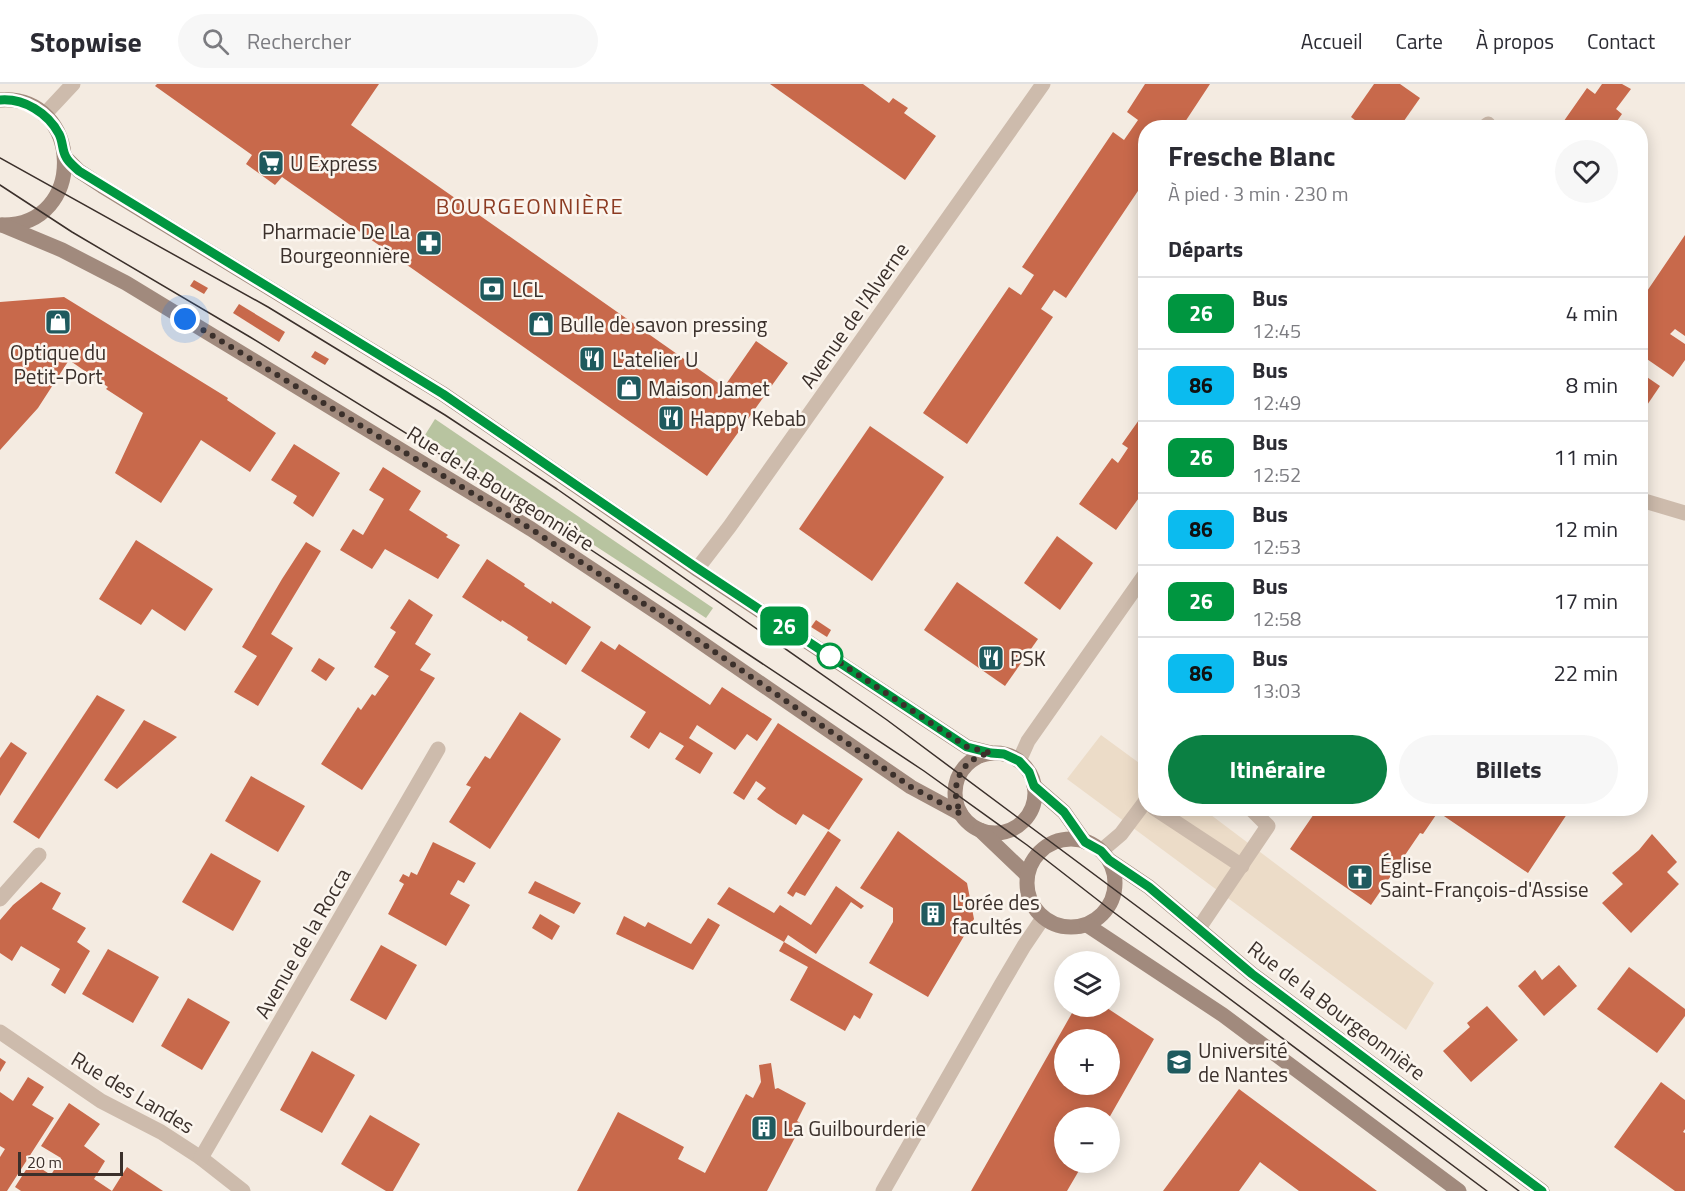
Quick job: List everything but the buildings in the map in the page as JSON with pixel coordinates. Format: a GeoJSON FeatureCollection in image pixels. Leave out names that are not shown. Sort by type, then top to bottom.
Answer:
{"type":"FeatureCollection","features":[{"type":"Feature","properties":{"kind":"street"},"geometry":{"type":"LineString","coordinates":[[44,115],[74,84]]}},
{"type":"Feature","properties":{"kind":"street","name":"Avenue de l'Alverne"},"geometry":{"type":"LineString","coordinates":[[697,568],[730,526],[1043,84]]}},
{"type":"Feature","properties":{"kind":"street"},"geometry":{"type":"LineString","coordinates":[[0,100],[12,100],[26,104],[44,115],[59,134],[66,157],[62,184],[47,208],[16,224],[1,225]]}},
{"type":"Feature","properties":{"kind":"street","name":"Rue de la Bourgeonnière"},"geometry":{"type":"LineString","coordinates":[[66,157],[79,171],[94,181],[443,394],[697,568],[967,747],[991,753]]}},
{"type":"Feature","properties":{"kind":"street","name":"Rue de la Bourgeonnière"},"geometry":{"type":"LineString","coordinates":[[1,225],[62,250],[126,284],[521,523],[667,619],[911,787],[961,814]]}},
{"type":"Feature","properties":{"kind":"street"},"geometry":{"type":"LineString","coordinates":[[1648,502],[1685,513]]}},
{"type":"Feature","properties":{"kind":"street"},"geometry":{"type":"LineString","coordinates":[[1019,761],[1029,741],[1138,584]]}},
{"type":"Feature","properties":{"kind":"street","name":"Avenue de la Rocca"},"geometry":{"type":"LineString","coordinates":[[201,1158],[438,749]]}},
{"type":"Feature","properties":{"kind":"street"},"geometry":{"type":"LineString","coordinates":[[980,830],[1002,832],[1015,827],[1022,822],[1032,805],[1034,786],[1029,772],[1019,761],[1004,754],[991,753],[973,759],[959,774],[955,792],[956,804],[967,822],[980,830],[1027,875]]}},
{"type":"Feature","properties":{"kind":"street"},"geometry":{"type":"LineString","coordinates":[[1034,786],[1064,812],[1085,842]]}},
{"type":"Feature","properties":{"kind":"street"},"geometry":{"type":"LineString","coordinates":[[1105,855],[1138,811]]}},
{"type":"Feature","properties":{"kind":"street"},"geometry":{"type":"LineString","coordinates":[[1166,816],[1242,867]]}},
{"type":"Feature","properties":{"kind":"street"},"geometry":{"type":"LineString","coordinates":[[1199,928],[1268,826],[1258,816]]}},
{"type":"Feature","properties":{"kind":"street"},"geometry":{"type":"LineString","coordinates":[[1062,840],[1080,840],[1105,855],[1115,874],[1114,896],[1105,912],[1087,925],[1064,927],[1043,918],[1029,899],[1027,875],[1034,858],[1047,846],[1062,840]]}},
{"type":"Feature","properties":{"kind":"street"},"geometry":{"type":"LineString","coordinates":[[0,899],[39,855]]}},
{"type":"Feature","properties":{"kind":"street","name":"Rue de la Bourgeonnière"},"geometry":{"type":"LineString","coordinates":[[1105,855],[1149,887],[1252,974],[1542,1191]]}},
{"type":"Feature","properties":{"kind":"street"},"geometry":{"type":"LineString","coordinates":[[883,1191],[1018,956],[1043,918]]}},
{"type":"Feature","properties":{"kind":"street"},"geometry":{"type":"LineString","coordinates":[[1087,925],[1222,1015],[1459,1191]]}},
{"type":"Feature","properties":{"kind":"street","name":"Rue des Landes"},"geometry":{"type":"LineString","coordinates":[[0,1032],[101,1101],[161,1132],[201,1158],[243,1191]]}},
{"type":"Feature","properties":{"kind":"green space"},"geometry":{"type":"Polygon","coordinates":[[[435,419],[713,608],[706,618],[425,435],[435,419]]]}},
{"type":"Feature","properties":{"kind":"shaded area"},"geometry":{"type":"Polygon","coordinates":[[[1101,735],[1138,762],[1138,816],[1212,816],[1434,983],[1406,1030],[1067,779],[1101,735]]]}},
{"type":"Feature","properties":{"kind":"tram line"},"geometry":{"type":"LineString","coordinates":[[0,158],[268,307],[445,415],[557,489],[887,720],[1519,1191]]}},
{"type":"Feature","properties":{"kind":"tram line"},"geometry":{"type":"LineString","coordinates":[[0,185],[72,232],[250,337],[540,516],[924,771],[1027,845],[1487,1191]]}},
{"type":"Feature","properties":{"kind":"bus line","name":"26"},"geometry":{"type":"LineString","coordinates":[[0,100],[12,100],[26,104],[44,115],[59,134],[66,157],[79,171],[443,394],[697,568],[967,747],[1008,755],[1019,761],[1029,772],[1034,786],[1064,812],[1085,842],[1101,851],[1109,860],[1149,887],[1252,974],[1542,1191]]}},
{"type":"Feature","properties":{"kind":"place","name":"U Express"},"geometry":{"type":"Point","coordinates":[271,163]}},
{"type":"Feature","properties":{"kind":"place","name":"Pharmacie De La Bourgeonnière"},"geometry":{"type":"Point","coordinates":[429,243]}},
{"type":"Feature","properties":{"kind":"place","name":"LCL"},"geometry":{"type":"Point","coordinates":[492,289]}},
{"type":"Feature","properties":{"kind":"place","name":"Optique du Petit-Port"},"geometry":{"type":"Point","coordinates":[58,322]}},
{"type":"Feature","properties":{"kind":"place","name":"Bulle de savon pressing"},"geometry":{"type":"Point","coordinates":[541,324]}},
{"type":"Feature","properties":{"kind":"place","name":"L'atelier U"},"geometry":{"type":"Point","coordinates":[592,359]}},
{"type":"Feature","properties":{"kind":"place","name":"Maison Jamet"},"geometry":{"type":"Point","coordinates":[629,388]}},
{"type":"Feature","properties":{"kind":"place","name":"Happy Kebab"},"geometry":{"type":"Point","coordinates":[671,418]}},
{"type":"Feature","properties":{"kind":"place","name":"PSK"},"geometry":{"type":"Point","coordinates":[991,658]}},
{"type":"Feature","properties":{"kind":"place","name":"Église Saint-François-d'Assise"},"geometry":{"type":"Point","coordinates":[1360,877]}},
{"type":"Feature","properties":{"kind":"place","name":"L'orée des facultés"},"geometry":{"type":"Point","coordinates":[933,914]}},
{"type":"Feature","properties":{"kind":"place","name":"Université de Nantes"},"geometry":{"type":"Point","coordinates":[1179,1062]}},
{"type":"Feature","properties":{"kind":"place","name":"La Guilbourderie"},"geometry":{"type":"Point","coordinates":[764,1128]}},
{"type":"Feature","properties":{"kind":"district","name":"BOURGEONNIÈRE"},"geometry":{"type":"Point","coordinates":[530,206]}},
{"type":"Feature","properties":{"kind":"route"},"geometry":{"type":"LineString","coordinates":[[185,319],[531,529],[667,619],[911,787],[961,814],[955,798],[959,774],[973,759],[991,753],[967,747],[830,656]]}}]}
